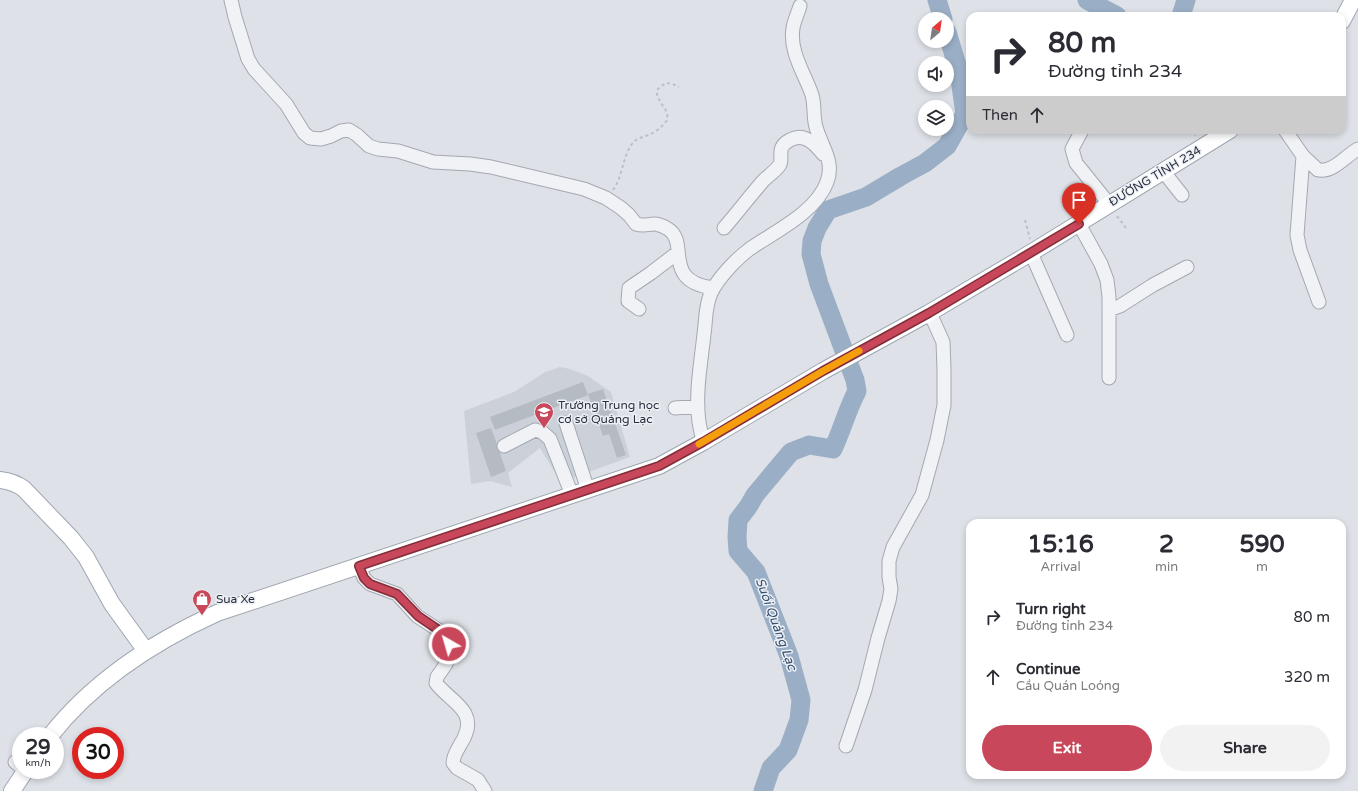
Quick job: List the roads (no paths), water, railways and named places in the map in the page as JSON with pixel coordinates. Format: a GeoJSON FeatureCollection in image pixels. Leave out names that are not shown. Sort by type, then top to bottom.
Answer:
{"type":"FeatureCollection","features":[{"type":"Feature","properties":{"kind":"main road"},"geometry":{"type":"LineString","coordinates":[[1346,13],[1353,0]]}},
{"type":"Feature","properties":{"kind":"main road","name":"ĐƯỜNG TỈNH 234"},"geometry":{"type":"LineString","coordinates":[[703,442],[823,371],[929,313],[1033,252],[1223,134]]}},
{"type":"Feature","properties":{"kind":"main road"},"geometry":{"type":"LineString","coordinates":[[58,727],[83,699],[121,668],[146,651],[217,613],[659,466],[703,442]]}},
{"type":"Feature","properties":{"kind":"main road"},"geometry":{"type":"LineString","coordinates":[[0,480],[16,483],[24,488],[71,538],[92,568],[116,610],[146,651]]}},
{"type":"Feature","properties":{"kind":"main road"},"geometry":{"type":"LineString","coordinates":[[12,791],[17,779]]}},
{"type":"Feature","properties":{"kind":"street"},"geometry":{"type":"LineString","coordinates":[[231,0],[248,59],[254,69],[286,104],[304,133],[310,138],[321,139],[341,131],[349,130],[369,146],[378,150],[394,150],[433,162],[491,167],[584,189],[606,198],[626,211],[636,224],[656,223],[672,231],[676,236],[680,265],[685,275],[699,285],[713,288]]}},
{"type":"Feature","properties":{"kind":"street"},"geometry":{"type":"LineString","coordinates":[[703,442],[699,421],[699,385],[708,303],[713,288],[743,254],[790,222],[815,202],[827,182],[830,170],[824,146],[816,128],[812,94],[798,61],[793,42],[793,28],[800,6]]}},
{"type":"Feature","properties":{"kind":"street"},"geometry":{"type":"LineString","coordinates":[[1080,134],[1072,149],[1076,163],[1109,204]]}},
{"type":"Feature","properties":{"kind":"street"},"geometry":{"type":"LineString","coordinates":[[1289,134],[1303,156],[1315,168],[1322,171],[1331,168],[1358,149]]}},
{"type":"Feature","properties":{"kind":"street"},"geometry":{"type":"LineString","coordinates":[[724,228],[762,182],[780,166],[780,151],[782,147],[790,140],[798,138],[811,141],[818,146],[828,160]]}},
{"type":"Feature","properties":{"kind":"street"},"geometry":{"type":"LineString","coordinates":[[1303,156],[1297,235],[1300,250],[1319,302]]}},
{"type":"Feature","properties":{"kind":"street"},"geometry":{"type":"LineString","coordinates":[[1163,171],[1182,195]]}},
{"type":"Feature","properties":{"kind":"street"},"geometry":{"type":"LineString","coordinates":[[1079,224],[1101,264],[1107,280],[1109,298],[1109,378]]}},
{"type":"Feature","properties":{"kind":"street"},"geometry":{"type":"LineString","coordinates":[[1033,252],[1067,335]]}},
{"type":"Feature","properties":{"kind":"street"},"geometry":{"type":"LineString","coordinates":[[639,309],[628,300],[629,288],[678,253]]}},
{"type":"Feature","properties":{"kind":"street"},"geometry":{"type":"LineString","coordinates":[[1109,310],[1120,306],[1153,285],[1187,267]]}},
{"type":"Feature","properties":{"kind":"street"},"geometry":{"type":"LineString","coordinates":[[846,746],[865,690],[889,601],[891,589],[889,561],[893,547],[922,495],[937,440],[944,405],[943,342],[929,313]]}},
{"type":"Feature","properties":{"kind":"street"},"geometry":{"type":"LineString","coordinates":[[675,408],[698,406]]}},
{"type":"Feature","properties":{"kind":"street"},"geometry":{"type":"LineString","coordinates":[[566,423],[588,490]]}},
{"type":"Feature","properties":{"kind":"street"},"geometry":{"type":"LineString","coordinates":[[504,446],[535,430],[547,435],[550,439],[572,495]]}},
{"type":"Feature","properties":{"kind":"street"},"geometry":{"type":"LineString","coordinates":[[359,566],[364,578],[370,584],[397,594],[418,616],[442,632],[448,639],[449,655],[446,664],[437,677],[436,684],[460,706],[464,711],[468,724],[466,733],[455,754],[453,763],[457,768],[478,780],[485,791]]}},
{"type":"Feature","properties":{"kind":"waterway","name":"Suối Quảng Lạc"},"geometry":{"type":"LineString","coordinates":[[937,0],[941,12]]}},
{"type":"Feature","properties":{"kind":"waterway","name":"Suối Quảng Lạc"},"geometry":{"type":"LineString","coordinates":[[1087,0],[1110,12]]}},
{"type":"Feature","properties":{"kind":"waterway","name":"Suối Quảng Lạc"},"geometry":{"type":"LineString","coordinates":[[1182,12],[1186,0]]}},
{"type":"Feature","properties":{"kind":"waterway","name":"Suối Quảng Lạc"},"geometry":{"type":"LineString","coordinates":[[763,791],[771,768],[788,750],[799,720],[801,700],[789,656],[756,572],[738,551],[738,520],[755,495],[791,452],[809,445],[833,449],[857,391],[855,380],[819,284],[811,254],[812,241],[817,228],[828,210],[866,197],[925,163],[947,146],[965,114],[959,72],[952,48]]}},
{"type":"Feature","properties":{"kind":"place","name":"Trường Trung học cơ sở Quảng Lạc"},"geometry":{"type":"Point","coordinates":[544,429]}},
{"type":"Feature","properties":{"kind":"place","name":"Sua Xe"},"geometry":{"type":"Point","coordinates":[202,616]}}]}
